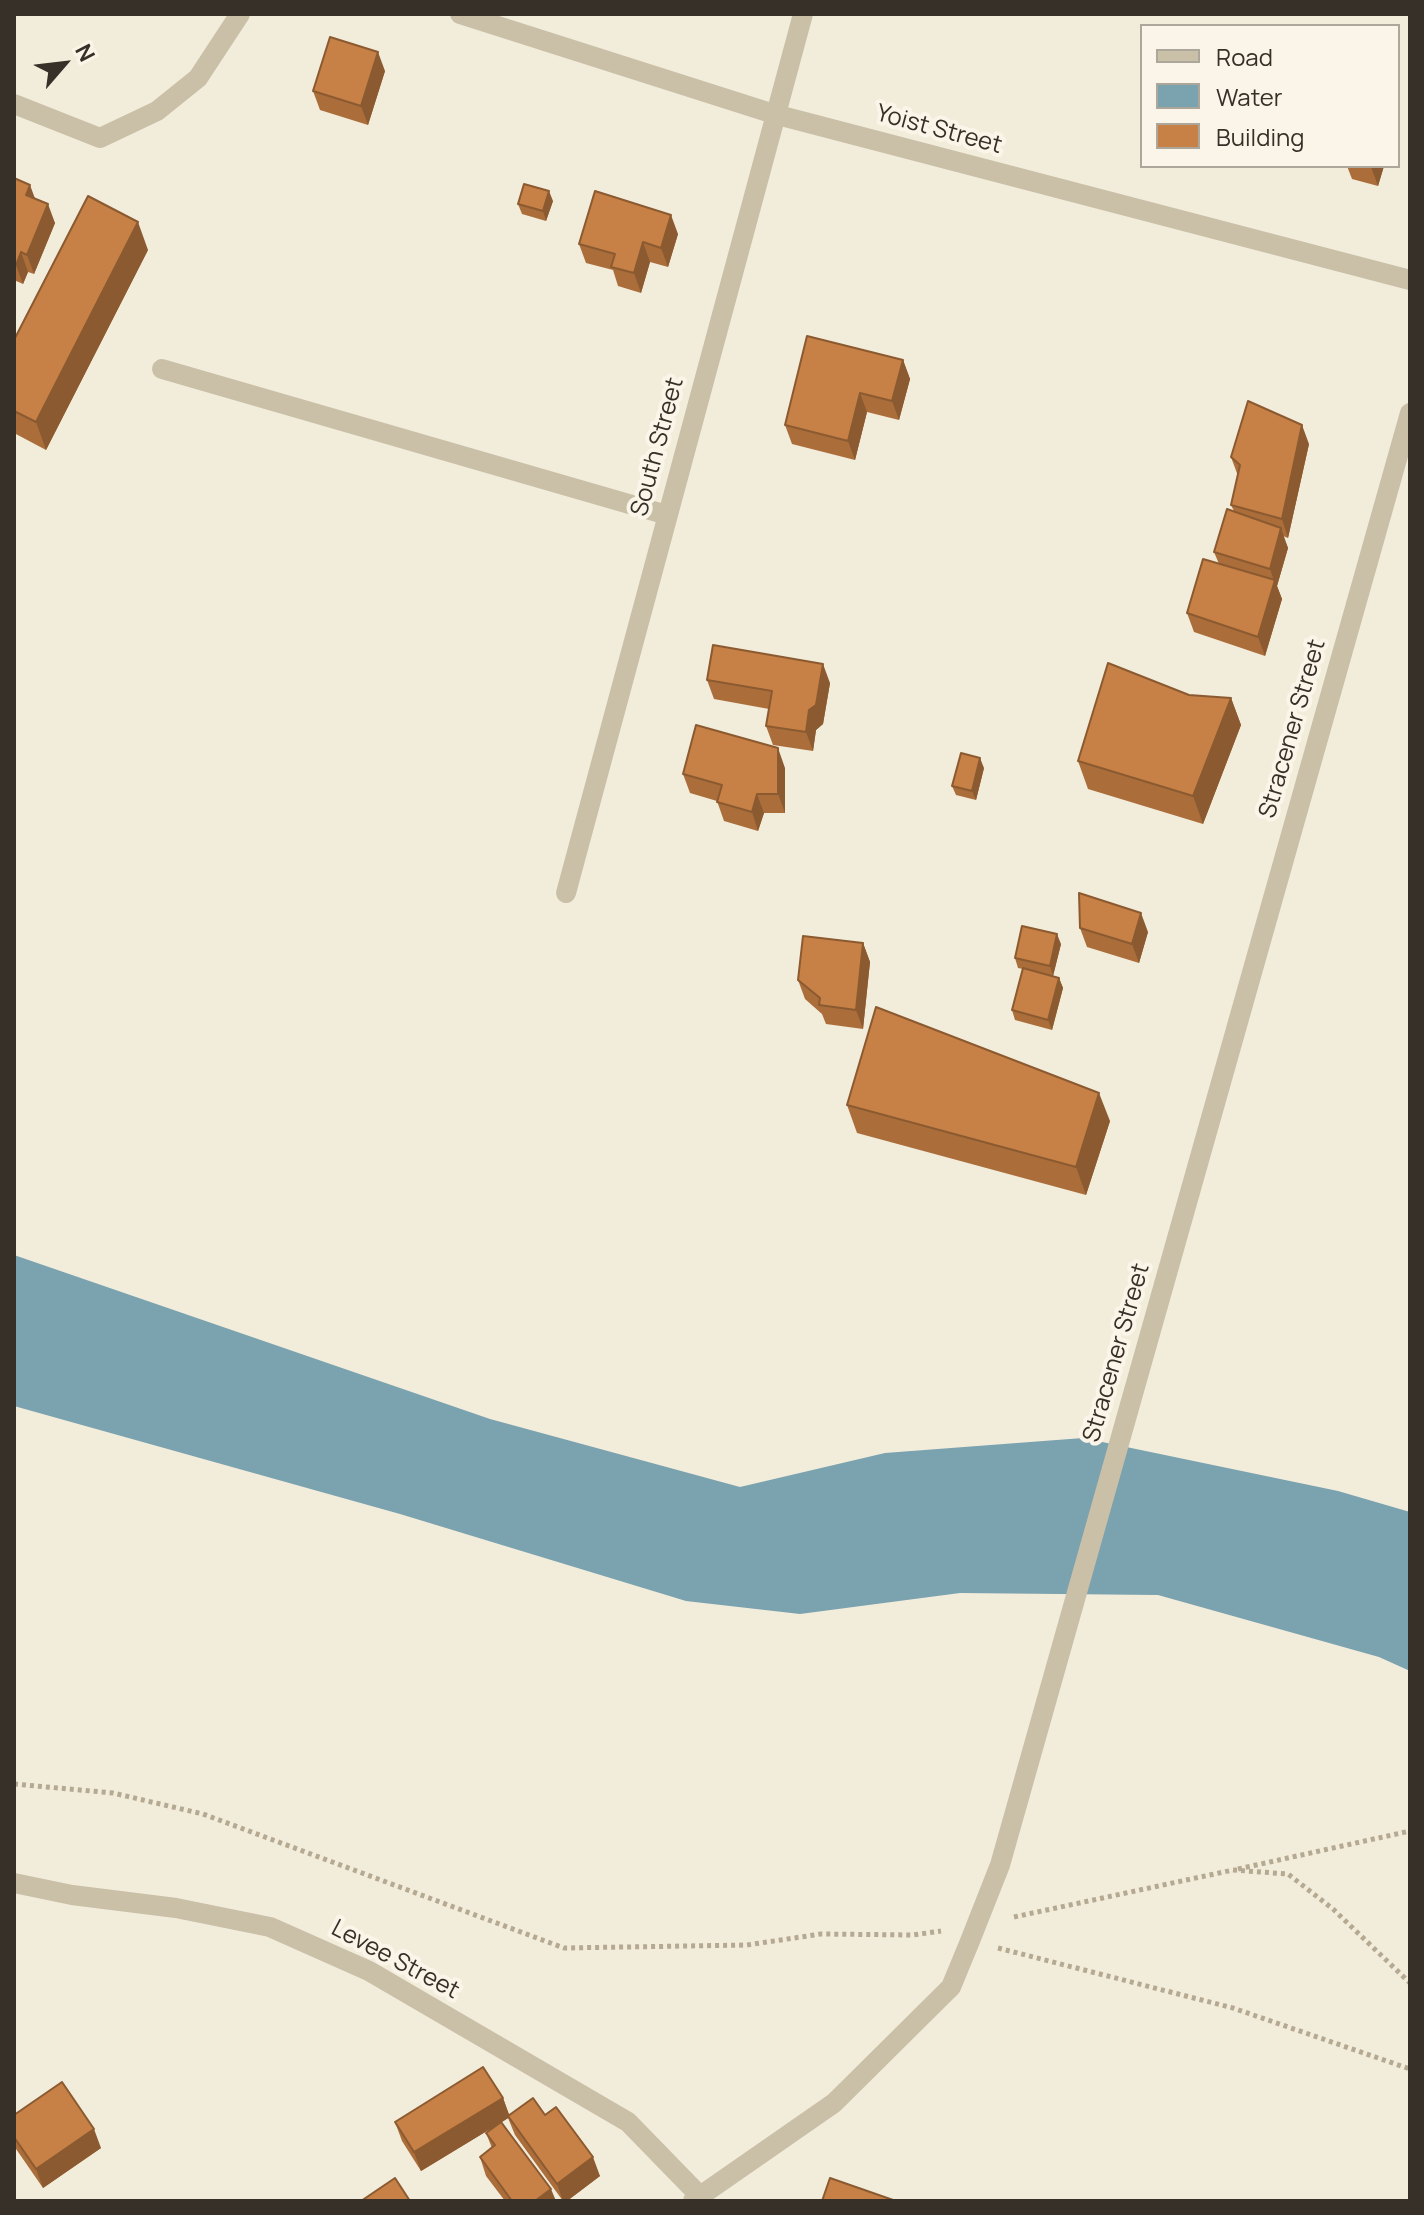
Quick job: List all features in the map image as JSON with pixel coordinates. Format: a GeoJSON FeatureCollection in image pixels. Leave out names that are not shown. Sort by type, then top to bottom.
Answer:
{"type":"FeatureCollection","features":[{"type":"Feature","properties":{"kind":"street"},"geometry":{"type":"LineString","coordinates":[[14,104],[100,138],[157,111],[198,78],[240,14]]}},
{"type":"Feature","properties":{"kind":"street","name":"Yoist Street"},"geometry":{"type":"LineString","coordinates":[[460,14],[774,114],[1410,280]]}},
{"type":"Feature","properties":{"kind":"street","name":"South Street"},"geometry":{"type":"LineString","coordinates":[[566,893],[803,14]]}},
{"type":"Feature","properties":{"kind":"street"},"geometry":{"type":"LineString","coordinates":[[162,369],[667,515]]}},
{"type":"Feature","properties":{"kind":"street","name":"Stracener Street"},"geometry":{"type":"LineString","coordinates":[[697,2198],[834,2103],[951,1987],[973,1933],[1000,1865],[1410,413]]}},
{"type":"Feature","properties":{"kind":"street","name":"Levee Street"},"geometry":{"type":"LineString","coordinates":[[14,1883],[72,1895],[176,1908],[270,1927],[369,1971],[628,2122],[697,2198]]}},
{"type":"Feature","properties":{"kind":"path"},"geometry":{"type":"LineString","coordinates":[[14,1784],[113,1793],[203,1814],[564,1948],[747,1945],[821,1934],[973,1933],[1410,1831]]}},
{"type":"Feature","properties":{"kind":"path"},"geometry":{"type":"LineString","coordinates":[[1233,1870],[1288,1874],[1333,1909],[1410,1983]]}},
{"type":"Feature","properties":{"kind":"path"},"geometry":{"type":"LineString","coordinates":[[973,1933],[1233,2008],[1410,2069]]}},
{"type":"Feature","properties":{"kind":"water"},"geometry":{"type":"Polygon","coordinates":[[[14,1255],[490,1419],[740,1487],[885,1453],[1083,1438],[1338,1491],[1410,1512],[1410,1671],[1379,1657],[1158,1595],[960,1593],[800,1614],[686,1601],[400,1514],[14,1406],[14,1255]]]}},
{"type":"Feature","properties":{"kind":"building"},"geometry":{"type":"Polygon","coordinates":[[[330,37],[378,52],[361,106],[313,91],[330,37]]]}},
{"type":"Feature","properties":{"kind":"building"},"geometry":{"type":"Polygon","coordinates":[[[14,178],[30,185],[26,195],[48,204],[27,255],[21,252],[16,265],[14,264],[14,178]]]}},
{"type":"Feature","properties":{"kind":"building"},"geometry":{"type":"Polygon","coordinates":[[[524,184],[549,191],[543,211],[518,204],[524,184]]]}},
{"type":"Feature","properties":{"kind":"building"},"geometry":{"type":"Polygon","coordinates":[[[595,191],[671,215],[661,248],[643,242],[634,273],[611,267],[615,254],[579,244],[595,191]]]}},
{"type":"Feature","properties":{"kind":"building"},"geometry":{"type":"Polygon","coordinates":[[[88,196],[138,222],[36,422],[14,411],[14,340],[88,196]]]}},
{"type":"Feature","properties":{"kind":"building"},"geometry":{"type":"Polygon","coordinates":[[[807,336],[903,360],[892,401],[860,393],[848,441],[785,425],[807,336]]]}},
{"type":"Feature","properties":{"kind":"building"},"geometry":{"type":"Polygon","coordinates":[[[1248,401],[1302,425],[1282,519],[1231,505],[1240,465],[1231,457],[1248,401]]]}},
{"type":"Feature","properties":{"kind":"building"},"geometry":{"type":"Polygon","coordinates":[[[1227,509],[1281,528],[1270,569],[1214,552],[1227,509]]]}},
{"type":"Feature","properties":{"kind":"building"},"geometry":{"type":"Polygon","coordinates":[[[1203,559],[1275,580],[1258,637],[1187,613],[1203,559]]]}},
{"type":"Feature","properties":{"kind":"building"},"geometry":{"type":"Polygon","coordinates":[[[713,645],[823,664],[816,705],[809,710],[806,732],[766,726],[772,691],[707,680],[713,645]]]}},
{"type":"Feature","properties":{"kind":"building"},"geometry":{"type":"Polygon","coordinates":[[[1108,663],[1189,695],[1231,698],[1193,796],[1078,761],[1108,663]]]}},
{"type":"Feature","properties":{"kind":"building"},"geometry":{"type":"Polygon","coordinates":[[[696,725],[778,748],[778,794],[757,794],[752,812],[717,802],[722,785],[683,774],[696,725]]]}},
{"type":"Feature","properties":{"kind":"building"},"geometry":{"type":"Polygon","coordinates":[[[961,753],[980,758],[972,791],[952,786],[961,753]]]}},
{"type":"Feature","properties":{"kind":"building"},"geometry":{"type":"Polygon","coordinates":[[[1079,893],[1141,913],[1132,944],[1080,928],[1079,893]]]}},
{"type":"Feature","properties":{"kind":"building"},"geometry":{"type":"Polygon","coordinates":[[[1022,926],[1057,934],[1050,966],[1015,958],[1022,926]]]}},
{"type":"Feature","properties":{"kind":"building"},"geometry":{"type":"Polygon","coordinates":[[[803,936],[863,943],[856,1010],[819,1005],[820,998],[798,980],[803,936]]]}},
{"type":"Feature","properties":{"kind":"building"},"geometry":{"type":"Polygon","coordinates":[[[1023,968],[1059,978],[1048,1020],[1012,1010],[1023,968]]]}},
{"type":"Feature","properties":{"kind":"building"},"geometry":{"type":"Polygon","coordinates":[[[876,1007],[1099,1093],[1076,1167],[847,1105],[876,1007]]]}},
{"type":"Feature","properties":{"kind":"building"},"geometry":{"type":"Polygon","coordinates":[[[483,2067],[503,2098],[414,2152],[395,2122],[483,2067]]]}},
{"type":"Feature","properties":{"kind":"building"},"geometry":{"type":"Polygon","coordinates":[[[62,2082],[94,2129],[36,2169],[14,2137],[14,2115],[62,2082]]]}},
{"type":"Feature","properties":{"kind":"building"},"geometry":{"type":"Polygon","coordinates":[[[533,2098],[545,2115],[556,2107],[593,2157],[557,2184],[508,2116],[533,2098]]]}},
{"type":"Feature","properties":{"kind":"building"},"geometry":{"type":"Polygon","coordinates":[[[501,2122],[551,2189],[535,2201],[512,2201],[480,2157],[495,2145],[486,2133],[501,2122]]]}},
{"type":"Feature","properties":{"kind":"building"},"geometry":{"type":"Polygon","coordinates":[[[395,2178],[410,2201],[361,2201],[395,2178]]]}},
{"type":"Feature","properties":{"kind":"building"},"geometry":{"type":"Polygon","coordinates":[[[830,2178],[896,2201],[822,2201],[830,2178]]]}}]}
